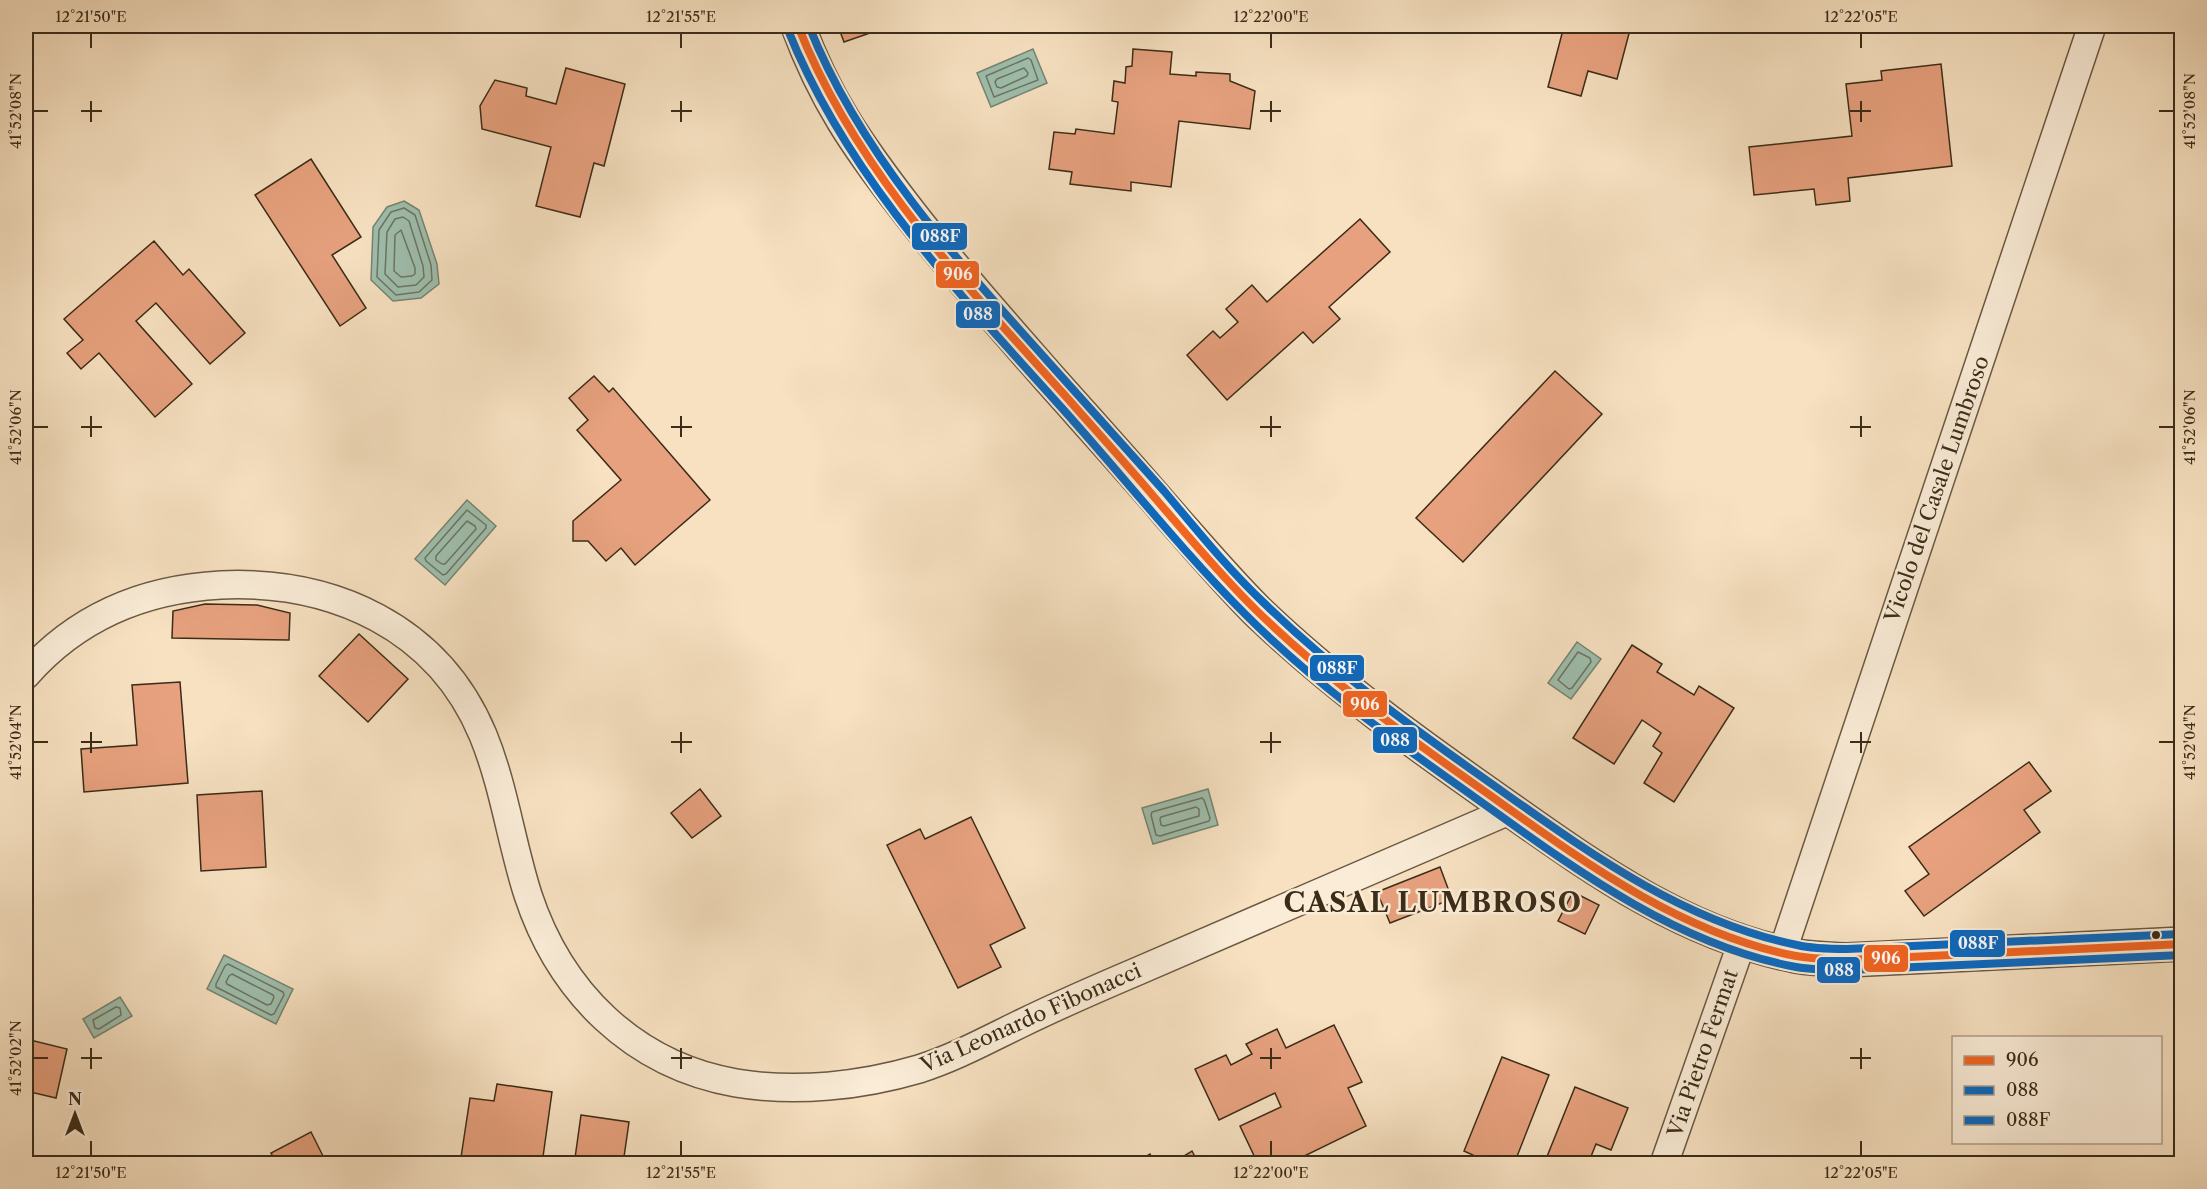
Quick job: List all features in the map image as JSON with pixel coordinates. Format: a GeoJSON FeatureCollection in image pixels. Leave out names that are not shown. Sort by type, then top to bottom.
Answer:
{"type":"FeatureCollection","features":[{"type":"Feature","properties":{"kind":"street"},"geometry":{"type":"LineString","coordinates":[[798,26],[815,71],[828,96],[841,120],[874,168],[991,312],[1232,585],[1281,632],[1359,699],[1577,857],[1652,903],[1690,922],[1742,942],[1802,957],[1847,960],[2181,944]]}},
{"type":"Feature","properties":{"kind":"street","name":"Vicolo del Casale Lumbroso"},"geometry":{"type":"LineString","coordinates":[[1782,952],[2092,26]]}},
{"type":"Feature","properties":{"kind":"street","name":"Via Leonardo Fibonacci"},"geometry":{"type":"LineString","coordinates":[[26,675],[61,642],[96,617],[123,605],[173,591],[226,585],[276,587],[332,598],[376,617],[425,650],[447,673],[470,709],[488,750],[526,891],[536,917],[547,941],[584,996],[603,1017],[632,1041],[668,1061],[716,1078],[765,1087],[795,1088],[854,1083],[882,1078],[937,1062],[1071,999],[1511,810]]}},
{"type":"Feature","properties":{"kind":"street","name":"Via Pietro Fermat"},"geometry":{"type":"LineString","coordinates":[[1664,1164],[1742,942]]}},
{"type":"Feature","properties":{"kind":"water"},"geometry":{"type":"Polygon","coordinates":[[[1033,49],[1047,83],[991,107],[977,73],[1033,49]]]}},
{"type":"Feature","properties":{"kind":"water"},"geometry":{"type":"Polygon","coordinates":[[[404,201],[419,210],[437,264],[439,284],[421,298],[393,301],[371,280],[373,227],[387,207],[404,201]]]}},
{"type":"Feature","properties":{"kind":"water"},"geometry":{"type":"Polygon","coordinates":[[[467,500],[496,526],[445,585],[415,559],[467,500]]]}},
{"type":"Feature","properties":{"kind":"water"},"geometry":{"type":"Polygon","coordinates":[[[1577,642],[1601,659],[1571,699],[1548,683],[1577,642]]]}},
{"type":"Feature","properties":{"kind":"water"},"geometry":{"type":"Polygon","coordinates":[[[1208,789],[1218,825],[1153,844],[1142,808],[1208,789]]]}},
{"type":"Feature","properties":{"kind":"water"},"geometry":{"type":"Polygon","coordinates":[[[224,955],[293,989],[276,1024],[207,989],[224,955]]]}},
{"type":"Feature","properties":{"kind":"water"},"geometry":{"type":"Polygon","coordinates":[[[120,997],[132,1016],[94,1038],[83,1019],[120,997]]]}},
{"type":"Feature","properties":{"kind":"building"},"geometry":{"type":"Polygon","coordinates":[[[838,26],[890,26],[844,42],[838,26]]]}},
{"type":"Feature","properties":{"kind":"building"},"geometry":{"type":"Polygon","coordinates":[[[1564,26],[1631,26],[1617,79],[1588,71],[1581,96],[1548,87],[1564,26]]]}},
{"type":"Feature","properties":{"kind":"building"},"geometry":{"type":"Polygon","coordinates":[[[1133,49],[1172,52],[1170,74],[1196,76],[1196,72],[1230,74],[1230,81],[1255,91],[1250,129],[1179,121],[1171,187],[1131,182],[1131,191],[1070,184],[1072,172],[1049,169],[1054,132],[1075,134],[1076,129],[1114,134],[1118,102],[1112,101],[1114,81],[1125,83],[1126,67],[1132,66],[1133,49]]]}},
{"type":"Feature","properties":{"kind":"building"},"geometry":{"type":"Polygon","coordinates":[[[1941,64],[1952,166],[1848,178],[1850,201],[1816,205],[1814,189],[1754,195],[1749,147],[1852,136],[1846,84],[1882,80],[1881,71],[1941,64]]]}},
{"type":"Feature","properties":{"kind":"building"},"geometry":{"type":"Polygon","coordinates":[[[566,68],[625,84],[604,166],[594,163],[580,217],[536,206],[551,147],[482,129],[480,106],[495,80],[527,88],[526,96],[556,104],[566,68]]]}},
{"type":"Feature","properties":{"kind":"building"},"geometry":{"type":"Polygon","coordinates":[[[311,159],[361,237],[332,255],[366,308],[340,326],[255,195],[311,159]]]}},
{"type":"Feature","properties":{"kind":"building"},"geometry":{"type":"Polygon","coordinates":[[[1360,219],[1390,252],[1329,307],[1340,319],[1313,343],[1303,332],[1227,400],[1187,355],[1213,331],[1220,338],[1238,322],[1226,309],[1252,285],[1267,302],[1360,219]]]}},
{"type":"Feature","properties":{"kind":"building"},"geometry":{"type":"Polygon","coordinates":[[[154,241],[183,275],[189,269],[245,333],[210,364],[156,303],[136,321],[192,384],[155,417],[99,353],[81,369],[67,353],[83,340],[64,319],[154,241]]]}},
{"type":"Feature","properties":{"kind":"building"},"geometry":{"type":"Polygon","coordinates":[[[1555,371],[1602,414],[1463,562],[1416,518],[1555,371]]]}},
{"type":"Feature","properties":{"kind":"building"},"geometry":{"type":"Polygon","coordinates":[[[594,376],[609,392],[613,388],[710,500],[635,565],[621,548],[606,561],[588,541],[573,541],[573,521],[621,480],[577,430],[588,420],[569,398],[594,376]]]}},
{"type":"Feature","properties":{"kind":"building"},"geometry":{"type":"Polygon","coordinates":[[[205,604],[257,605],[290,613],[289,640],[172,638],[173,611],[205,604]]]}},
{"type":"Feature","properties":{"kind":"building"},"geometry":{"type":"Polygon","coordinates":[[[359,634],[408,679],[368,722],[319,676],[359,634]]]}},
{"type":"Feature","properties":{"kind":"building"},"geometry":{"type":"Polygon","coordinates":[[[1632,645],[1662,664],[1657,672],[1694,695],[1699,686],[1734,708],[1674,802],[1644,783],[1662,753],[1653,746],[1661,733],[1642,720],[1614,764],[1573,738],[1632,645]]]}},
{"type":"Feature","properties":{"kind":"building"},"geometry":{"type":"Polygon","coordinates":[[[180,682],[188,783],[84,792],[81,749],[137,745],[132,685],[180,682]]]}},
{"type":"Feature","properties":{"kind":"building"},"geometry":{"type":"Polygon","coordinates":[[[2029,762],[2051,791],[2024,810],[2040,832],[1924,916],[1905,891],[1929,874],[1909,847],[2029,762]]]}},
{"type":"Feature","properties":{"kind":"building"},"geometry":{"type":"Polygon","coordinates":[[[700,789],[721,816],[692,838],[671,813],[700,789]]]}},
{"type":"Feature","properties":{"kind":"building"},"geometry":{"type":"Polygon","coordinates":[[[262,791],[266,867],[201,871],[197,795],[262,791]]]}},
{"type":"Feature","properties":{"kind":"building"},"geometry":{"type":"Polygon","coordinates":[[[971,817],[1025,928],[990,945],[1001,967],[958,988],[887,845],[920,829],[925,839],[971,817]]]}},
{"type":"Feature","properties":{"kind":"building"},"geometry":{"type":"Polygon","coordinates":[[[1440,867],[1452,899],[1390,923],[1377,892],[1440,867]]]}},
{"type":"Feature","properties":{"kind":"building"},"geometry":{"type":"Polygon","coordinates":[[[1573,892],[1599,905],[1585,934],[1558,921],[1573,892]]]}},
{"type":"Feature","properties":{"kind":"building"},"geometry":{"type":"Polygon","coordinates":[[[1334,1025],[1362,1082],[1348,1088],[1366,1126],[1288,1164],[1258,1164],[1240,1126],[1281,1107],[1275,1093],[1219,1120],[1195,1069],[1226,1055],[1231,1065],[1252,1054],[1246,1044],[1277,1029],[1286,1048],[1334,1025]]]}},
{"type":"Feature","properties":{"kind":"building"},"geometry":{"type":"Polygon","coordinates":[[[26,1039],[67,1049],[56,1098],[26,1091],[26,1039]]]}},
{"type":"Feature","properties":{"kind":"building"},"geometry":{"type":"Polygon","coordinates":[[[1502,1057],[1549,1075],[1514,1164],[1461,1164],[1462,1160],[1469,1163],[1473,1155],[1464,1151],[1502,1057]]]}},
{"type":"Feature","properties":{"kind":"building"},"geometry":{"type":"Polygon","coordinates":[[[497,1084],[552,1092],[542,1164],[460,1164],[470,1098],[494,1101],[497,1084]]]}},
{"type":"Feature","properties":{"kind":"building"},"geometry":{"type":"Polygon","coordinates":[[[1575,1087],[1628,1108],[1611,1150],[1596,1144],[1588,1164],[1544,1164],[1575,1087]]]}},
{"type":"Feature","properties":{"kind":"building"},"geometry":{"type":"Polygon","coordinates":[[[581,1115],[629,1122],[623,1164],[568,1164],[569,1157],[575,1158],[581,1115]]]}},
{"type":"Feature","properties":{"kind":"building"},"geometry":{"type":"Polygon","coordinates":[[[311,1132],[327,1164],[277,1164],[271,1153],[311,1132]]]}},
{"type":"Feature","properties":{"kind":"building"},"geometry":{"type":"Polygon","coordinates":[[[1192,1151],[1199,1164],[1171,1164],[1192,1151]]]}},
{"type":"Feature","properties":{"kind":"building"},"geometry":{"type":"Polygon","coordinates":[[[1150,1154],[1155,1164],[1133,1164],[1150,1154]]]}},
{"type":"Feature","properties":{"kind":"building"},"geometry":{"type":"Polygon","coordinates":[[[2080,1157],[2080,1164],[2042,1164],[2042,1161],[2080,1157]]]}},
{"type":"Feature","properties":{"kind":"transit line","name":"906"},"geometry":{"type":"LineString","coordinates":[[798,26],[822,79],[850,129],[882,178],[917,224],[953,270],[1231,584],[1311,660],[1396,728],[1594,867],[1671,912],[1711,930],[1753,945],[1802,957],[1847,960],[2182,944]]}},
{"type":"Feature","properties":{"kind":"transit line","name":"088F"},"geometry":{"type":"LineString","coordinates":[[809,26],[832,77],[860,127],[892,175],[927,221],[1002,310],[1238,576],[1290,628],[1373,697],[1597,857],[1673,901],[1713,919],[1754,934],[1809,947],[1847,949],[2181,934]]}},
{"type":"Feature","properties":{"kind":"transit line","name":"088"},"geometry":{"type":"LineString","coordinates":[[788,30],[812,83],[841,134],[873,183],[908,230],[983,320],[1222,590],[1297,663],[1351,707],[1580,871],[1662,920],[1705,940],[1750,956],[1802,968],[1848,970],[2182,955]]}},
{"type":"Feature","properties":{"kind":"district","name":"CASAL LUMBROSO"},"geometry":{"type":"Point","coordinates":[1433,903]}}]}
